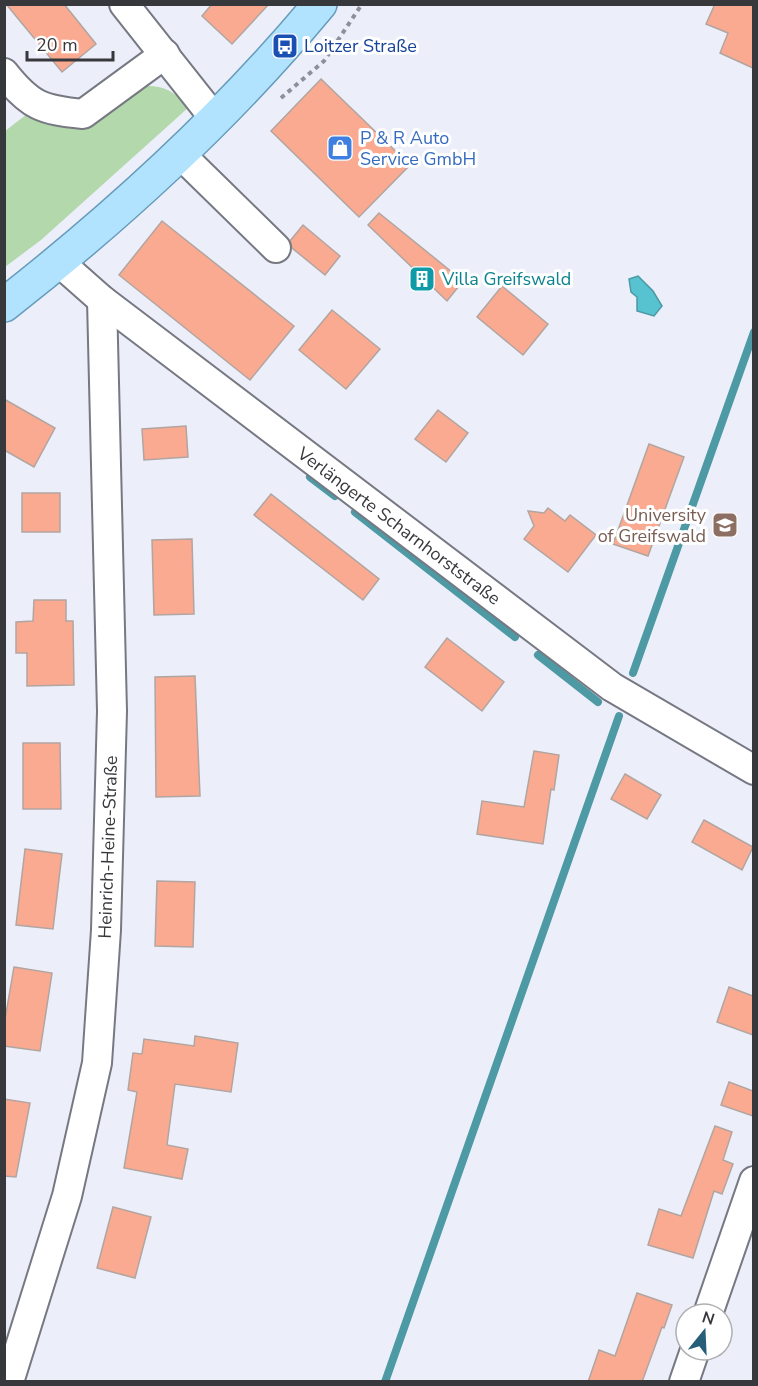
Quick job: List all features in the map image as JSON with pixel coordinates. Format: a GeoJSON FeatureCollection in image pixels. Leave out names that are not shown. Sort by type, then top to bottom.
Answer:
{"type":"FeatureCollection","features":[{"type":"Feature","properties":{"kind":"main road"},"geometry":{"type":"LineString","coordinates":[[4,305],[59,262],[180,154],[285,46],[321,4]]}},
{"type":"Feature","properties":{"kind":"street"},"geometry":{"type":"LineString","coordinates":[[124,4],[215,119]]}},
{"type":"Feature","properties":{"kind":"street"},"geometry":{"type":"LineString","coordinates":[[4,73],[25,98],[53,111],[83,114],[165,54]]}},
{"type":"Feature","properties":{"kind":"street"},"geometry":{"type":"LineString","coordinates":[[180,154],[276,248]]}},
{"type":"Feature","properties":{"kind":"street","name":"Verlängerte Scharnhorststraße"},"geometry":{"type":"LineString","coordinates":[[59,262],[102,300],[612,687],[753,770]]}},
{"type":"Feature","properties":{"kind":"street","name":"Heinrich-Heine-Straße"},"geometry":{"type":"LineString","coordinates":[[9,1382],[67,1197],[97,1063],[106,930],[112,711],[102,300]]}},
{"type":"Feature","properties":{"kind":"street"},"geometry":{"type":"LineString","coordinates":[[712,1302],[753,1181]]}},
{"type":"Feature","properties":{"kind":"street"},"geometry":{"type":"LineString","coordinates":[[684,1382],[691,1362]]}},
{"type":"Feature","properties":{"kind":"green space"},"geometry":{"type":"Polygon","coordinates":[[[146,86],[160,87],[170,91],[189,107],[41,240],[5,267],[5,131],[35,108],[119,99],[146,86]]]}},
{"type":"Feature","properties":{"kind":"water"},"geometry":{"type":"Polygon","coordinates":[[[638,276],[653,291],[662,306],[654,316],[637,311],[637,297],[631,292],[629,279],[638,276]]]}},
{"type":"Feature","properties":{"kind":"building"},"geometry":{"type":"Polygon","coordinates":[[[6,4],[64,4],[96,44],[62,72],[6,4]]]}},
{"type":"Feature","properties":{"kind":"building"},"geometry":{"type":"Polygon","coordinates":[[[212,4],[269,4],[232,44],[202,16],[212,4]]]}},
{"type":"Feature","properties":{"kind":"building"},"geometry":{"type":"Polygon","coordinates":[[[715,4],[753,4],[753,68],[720,53],[728,33],[706,24],[715,4]]]}},
{"type":"Feature","properties":{"kind":"building","name":"P & R Auto Service GmbH"},"geometry":{"type":"Polygon","coordinates":[[[321,79],[410,165],[359,217],[271,131],[321,79]]]}},
{"type":"Feature","properties":{"kind":"building"},"geometry":{"type":"Polygon","coordinates":[[[379,213],[463,281],[447,301],[368,225],[379,213]]]}},
{"type":"Feature","properties":{"kind":"building"},"geometry":{"type":"Polygon","coordinates":[[[162,221],[294,326],[250,380],[119,275],[162,221]]]}},
{"type":"Feature","properties":{"kind":"building"},"geometry":{"type":"Polygon","coordinates":[[[303,225],[340,256],[325,275],[292,248],[290,241],[303,225]]]}},
{"type":"Feature","properties":{"kind":"building"},"geometry":{"type":"Polygon","coordinates":[[[502,286],[548,324],[523,355],[477,317],[502,286]]]}},
{"type":"Feature","properties":{"kind":"building"},"geometry":{"type":"Polygon","coordinates":[[[332,310],[380,349],[346,389],[299,350],[332,310]]]}},
{"type":"Feature","properties":{"kind":"building"},"geometry":{"type":"Polygon","coordinates":[[[4,399],[55,428],[34,467],[4,450],[4,399]]]}},
{"type":"Feature","properties":{"kind":"building"},"geometry":{"type":"Polygon","coordinates":[[[438,410],[468,433],[446,462],[415,439],[438,410]]]}},
{"type":"Feature","properties":{"kind":"building"},"geometry":{"type":"Polygon","coordinates":[[[186,426],[188,457],[144,460],[142,429],[186,426]]]}},
{"type":"Feature","properties":{"kind":"building"},"geometry":{"type":"Polygon","coordinates":[[[649,444],[684,457],[648,556],[613,544],[649,444]]]}},
{"type":"Feature","properties":{"kind":"building"},"geometry":{"type":"Polygon","coordinates":[[[22,493],[60,493],[60,532],[22,532],[22,493]]]}},
{"type":"Feature","properties":{"kind":"building"},"geometry":{"type":"Polygon","coordinates":[[[271,494],[379,579],[363,600],[254,515],[271,494]]]}},
{"type":"Feature","properties":{"kind":"building"},"geometry":{"type":"Polygon","coordinates":[[[548,508],[565,521],[570,515],[596,535],[568,572],[524,539],[534,526],[528,511],[544,513],[548,508]]]}},
{"type":"Feature","properties":{"kind":"building"},"geometry":{"type":"Polygon","coordinates":[[[192,539],[194,614],[154,615],[152,540],[192,539]]]}},
{"type":"Feature","properties":{"kind":"building"},"geometry":{"type":"Polygon","coordinates":[[[34,600],[66,600],[66,621],[73,621],[74,685],[27,686],[27,653],[16,653],[16,622],[33,621],[34,600]]]}},
{"type":"Feature","properties":{"kind":"building"},"geometry":{"type":"Polygon","coordinates":[[[447,638],[504,682],[482,711],[425,667],[447,638]]]}},
{"type":"Feature","properties":{"kind":"building"},"geometry":{"type":"Polygon","coordinates":[[[195,676],[200,796],[156,797],[155,677],[195,676]]]}},
{"type":"Feature","properties":{"kind":"building"},"geometry":{"type":"Polygon","coordinates":[[[23,743],[60,743],[61,809],[23,809],[23,743]]]}},
{"type":"Feature","properties":{"kind":"building"},"geometry":{"type":"Polygon","coordinates":[[[534,751],[559,755],[554,790],[551,789],[543,844],[477,834],[482,801],[524,807],[534,751]]]}},
{"type":"Feature","properties":{"kind":"building"},"geometry":{"type":"Polygon","coordinates":[[[625,774],[661,795],[647,819],[611,799],[625,774]]]}},
{"type":"Feature","properties":{"kind":"building"},"geometry":{"type":"Polygon","coordinates":[[[704,820],[753,847],[742,870],[692,842],[704,820]]]}},
{"type":"Feature","properties":{"kind":"building"},"geometry":{"type":"Polygon","coordinates":[[[25,849],[62,854],[53,929],[16,925],[25,849]]]}},
{"type":"Feature","properties":{"kind":"building"},"geometry":{"type":"Polygon","coordinates":[[[157,881],[195,882],[193,947],[155,946],[157,881]]]}},
{"type":"Feature","properties":{"kind":"building"},"geometry":{"type":"Polygon","coordinates":[[[14,967],[52,973],[40,1051],[4,1046],[4,1025],[14,967]]]}},
{"type":"Feature","properties":{"kind":"building"},"geometry":{"type":"Polygon","coordinates":[[[729,987],[753,996],[753,1035],[717,1022],[729,987]]]}},
{"type":"Feature","properties":{"kind":"building"},"geometry":{"type":"Polygon","coordinates":[[[195,1036],[238,1043],[231,1092],[175,1084],[167,1145],[188,1149],[182,1179],[124,1168],[137,1092],[128,1090],[133,1053],[142,1054],[144,1039],[194,1046],[195,1036]]]}},
{"type":"Feature","properties":{"kind":"building"},"geometry":{"type":"Polygon","coordinates":[[[729,1082],[753,1091],[753,1116],[721,1105],[729,1082]]]}},
{"type":"Feature","properties":{"kind":"building"},"geometry":{"type":"Polygon","coordinates":[[[4,1099],[30,1103],[16,1177],[4,1176],[4,1099]]]}},
{"type":"Feature","properties":{"kind":"building"},"geometry":{"type":"Polygon","coordinates":[[[715,1126],[732,1132],[723,1160],[733,1164],[722,1194],[714,1191],[693,1258],[648,1245],[659,1209],[681,1216],[715,1126]]]}},
{"type":"Feature","properties":{"kind":"building"},"geometry":{"type":"Polygon","coordinates":[[[113,1207],[151,1217],[135,1278],[97,1268],[113,1207]]]}},
{"type":"Feature","properties":{"kind":"building"},"geometry":{"type":"Polygon","coordinates":[[[637,1293],[672,1305],[642,1382],[588,1382],[599,1350],[615,1356],[637,1293]]]}},
{"type":"Feature","properties":{"kind":"waterway"},"geometry":{"type":"LineString","coordinates":[[633,673],[754,332]]}},
{"type":"Feature","properties":{"kind":"waterway"},"geometry":{"type":"LineString","coordinates":[[310,477],[335,496]]}},
{"type":"Feature","properties":{"kind":"waterway"},"geometry":{"type":"LineString","coordinates":[[355,512],[515,637]]}},
{"type":"Feature","properties":{"kind":"waterway"},"geometry":{"type":"LineString","coordinates":[[538,655],[598,702]]}},
{"type":"Feature","properties":{"kind":"waterway"},"geometry":{"type":"LineString","coordinates":[[385,1382],[619,716]]}},
{"type":"Feature","properties":{"kind":"place","name":"Loitzer Straße"},"geometry":{"type":"Point","coordinates":[285,46]}},
{"type":"Feature","properties":{"kind":"place","name":"P & R Auto Service GmbH"},"geometry":{"type":"Point","coordinates":[340,148]}},
{"type":"Feature","properties":{"kind":"place","name":"Villa Greifswald"},"geometry":{"type":"Point","coordinates":[422,279]}},
{"type":"Feature","properties":{"kind":"place","name":"University of Greifswald"},"geometry":{"type":"Point","coordinates":[725,525]}}]}
